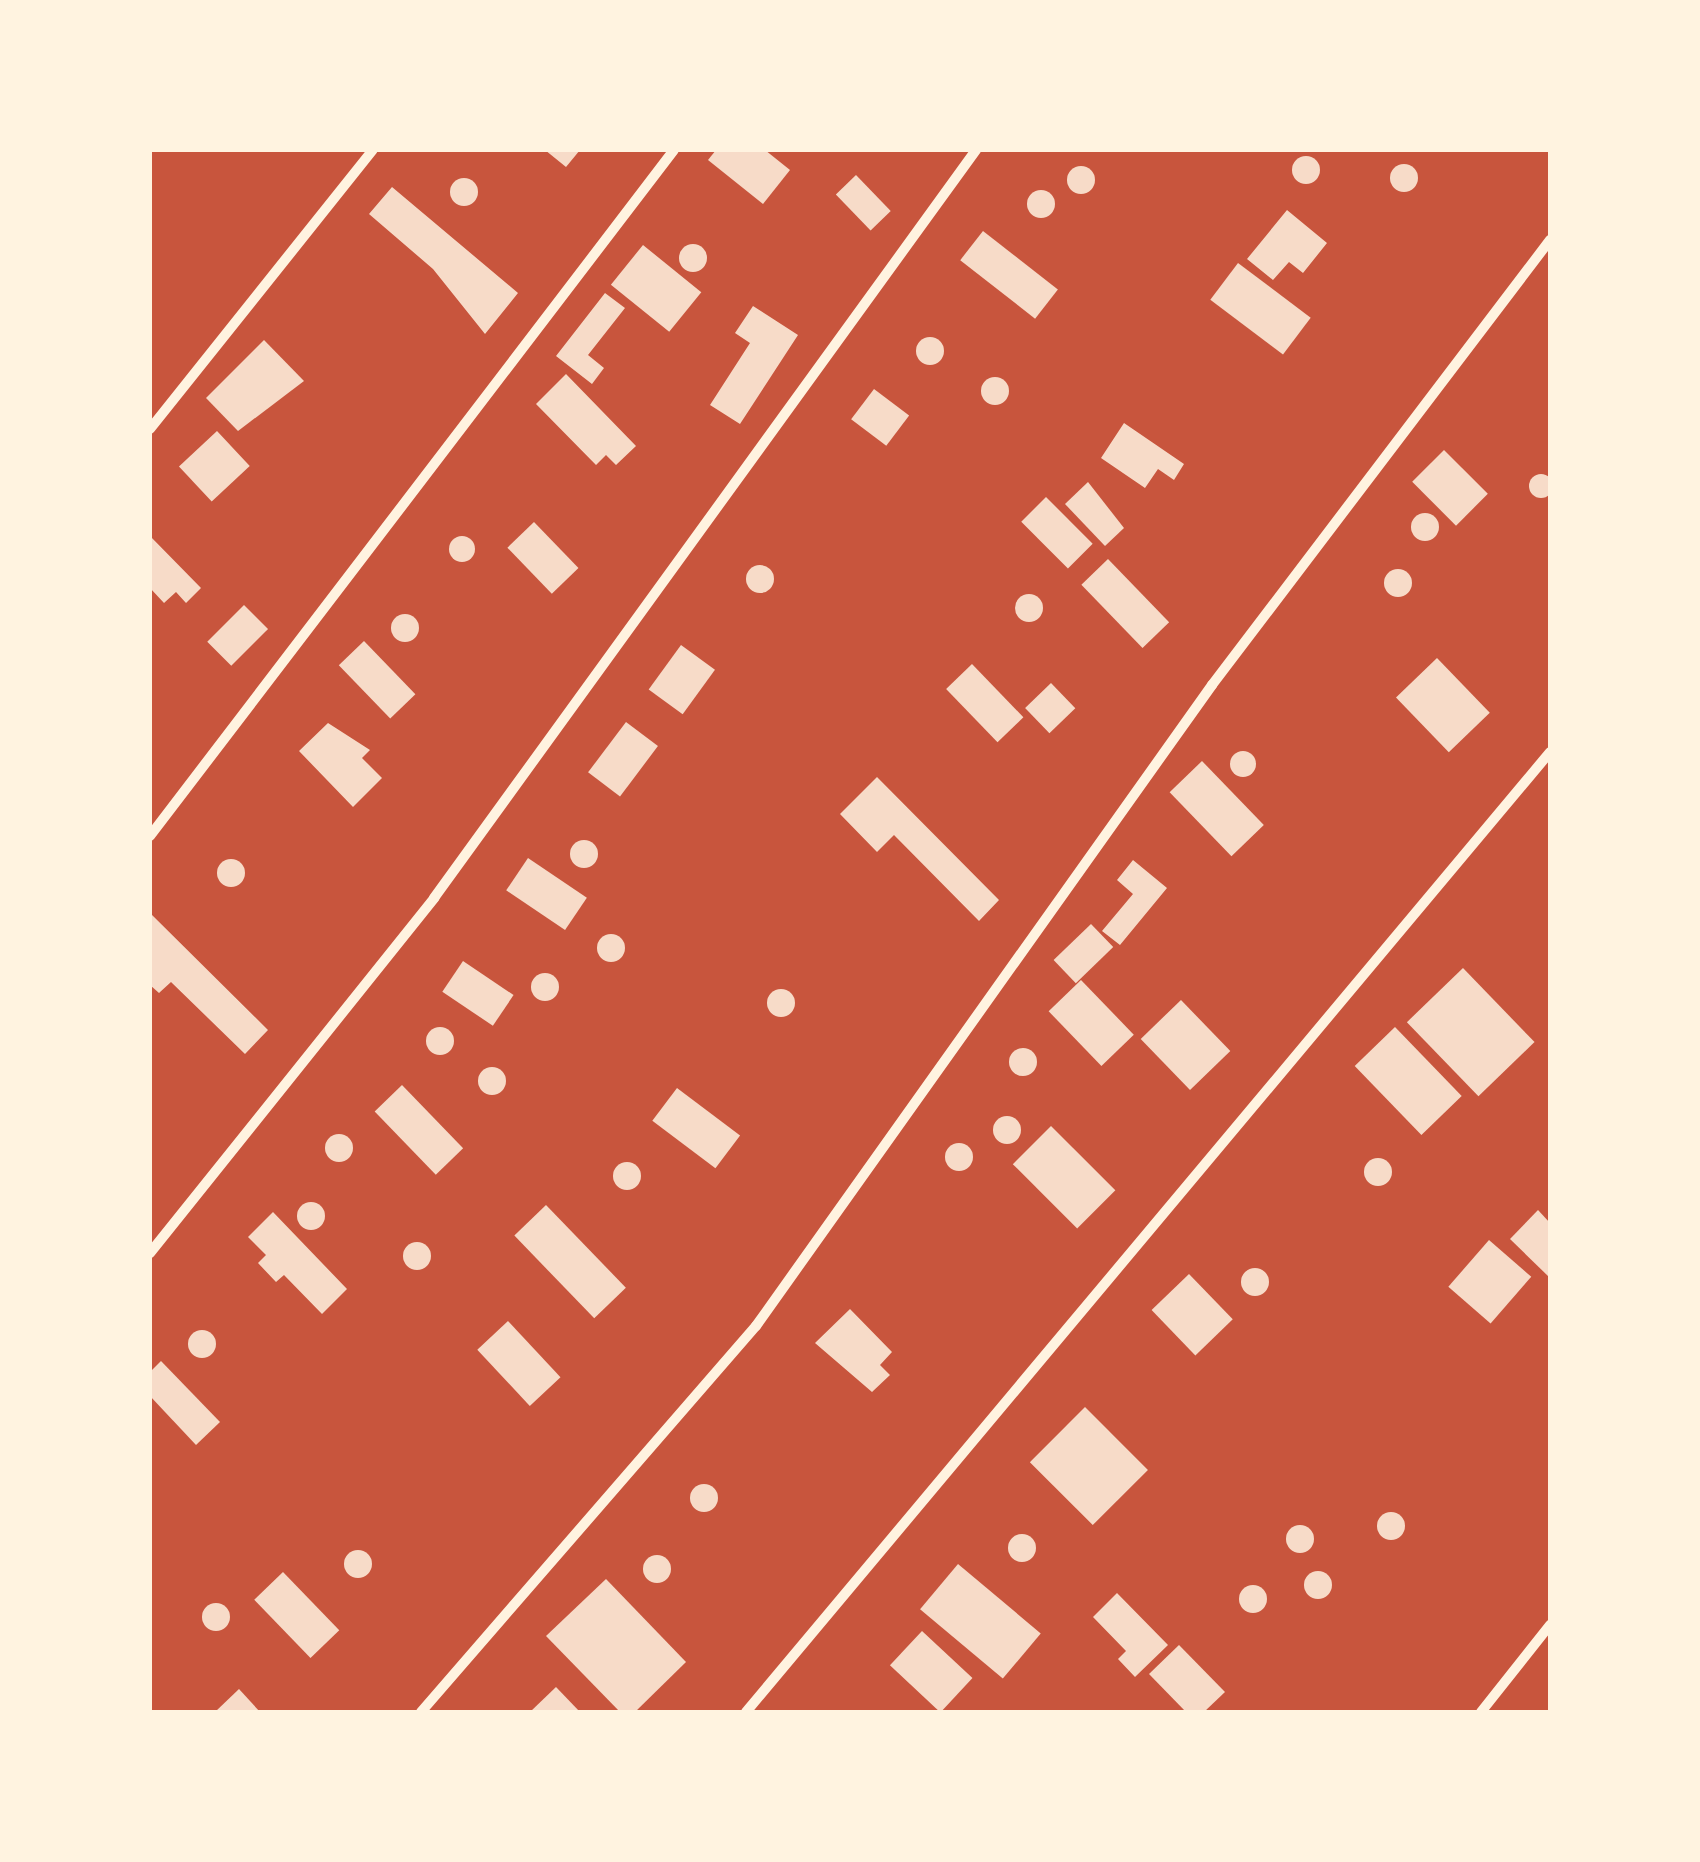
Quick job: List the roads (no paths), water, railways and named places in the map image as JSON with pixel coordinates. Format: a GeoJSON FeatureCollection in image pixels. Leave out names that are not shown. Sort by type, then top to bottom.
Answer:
{"type":"FeatureCollection","features":[{"type":"Feature","properties":{"kind":"street"},"geometry":{"type":"LineString","coordinates":[[150,429],[373,150]]}},
{"type":"Feature","properties":{"kind":"street"},"geometry":{"type":"LineString","coordinates":[[150,836],[674,150]]}},
{"type":"Feature","properties":{"kind":"street"},"geometry":{"type":"LineString","coordinates":[[150,1252],[434,898],[976,150]]}},
{"type":"Feature","properties":{"kind":"street"},"geometry":{"type":"LineString","coordinates":[[421,1712],[756,1326],[1212,685],[1550,240]]}},
{"type":"Feature","properties":{"kind":"street"},"geometry":{"type":"LineString","coordinates":[[746,1712],[1550,752]]}},
{"type":"Feature","properties":{"kind":"street"},"geometry":{"type":"LineString","coordinates":[[1481,1712],[1550,1626]]}}]}
